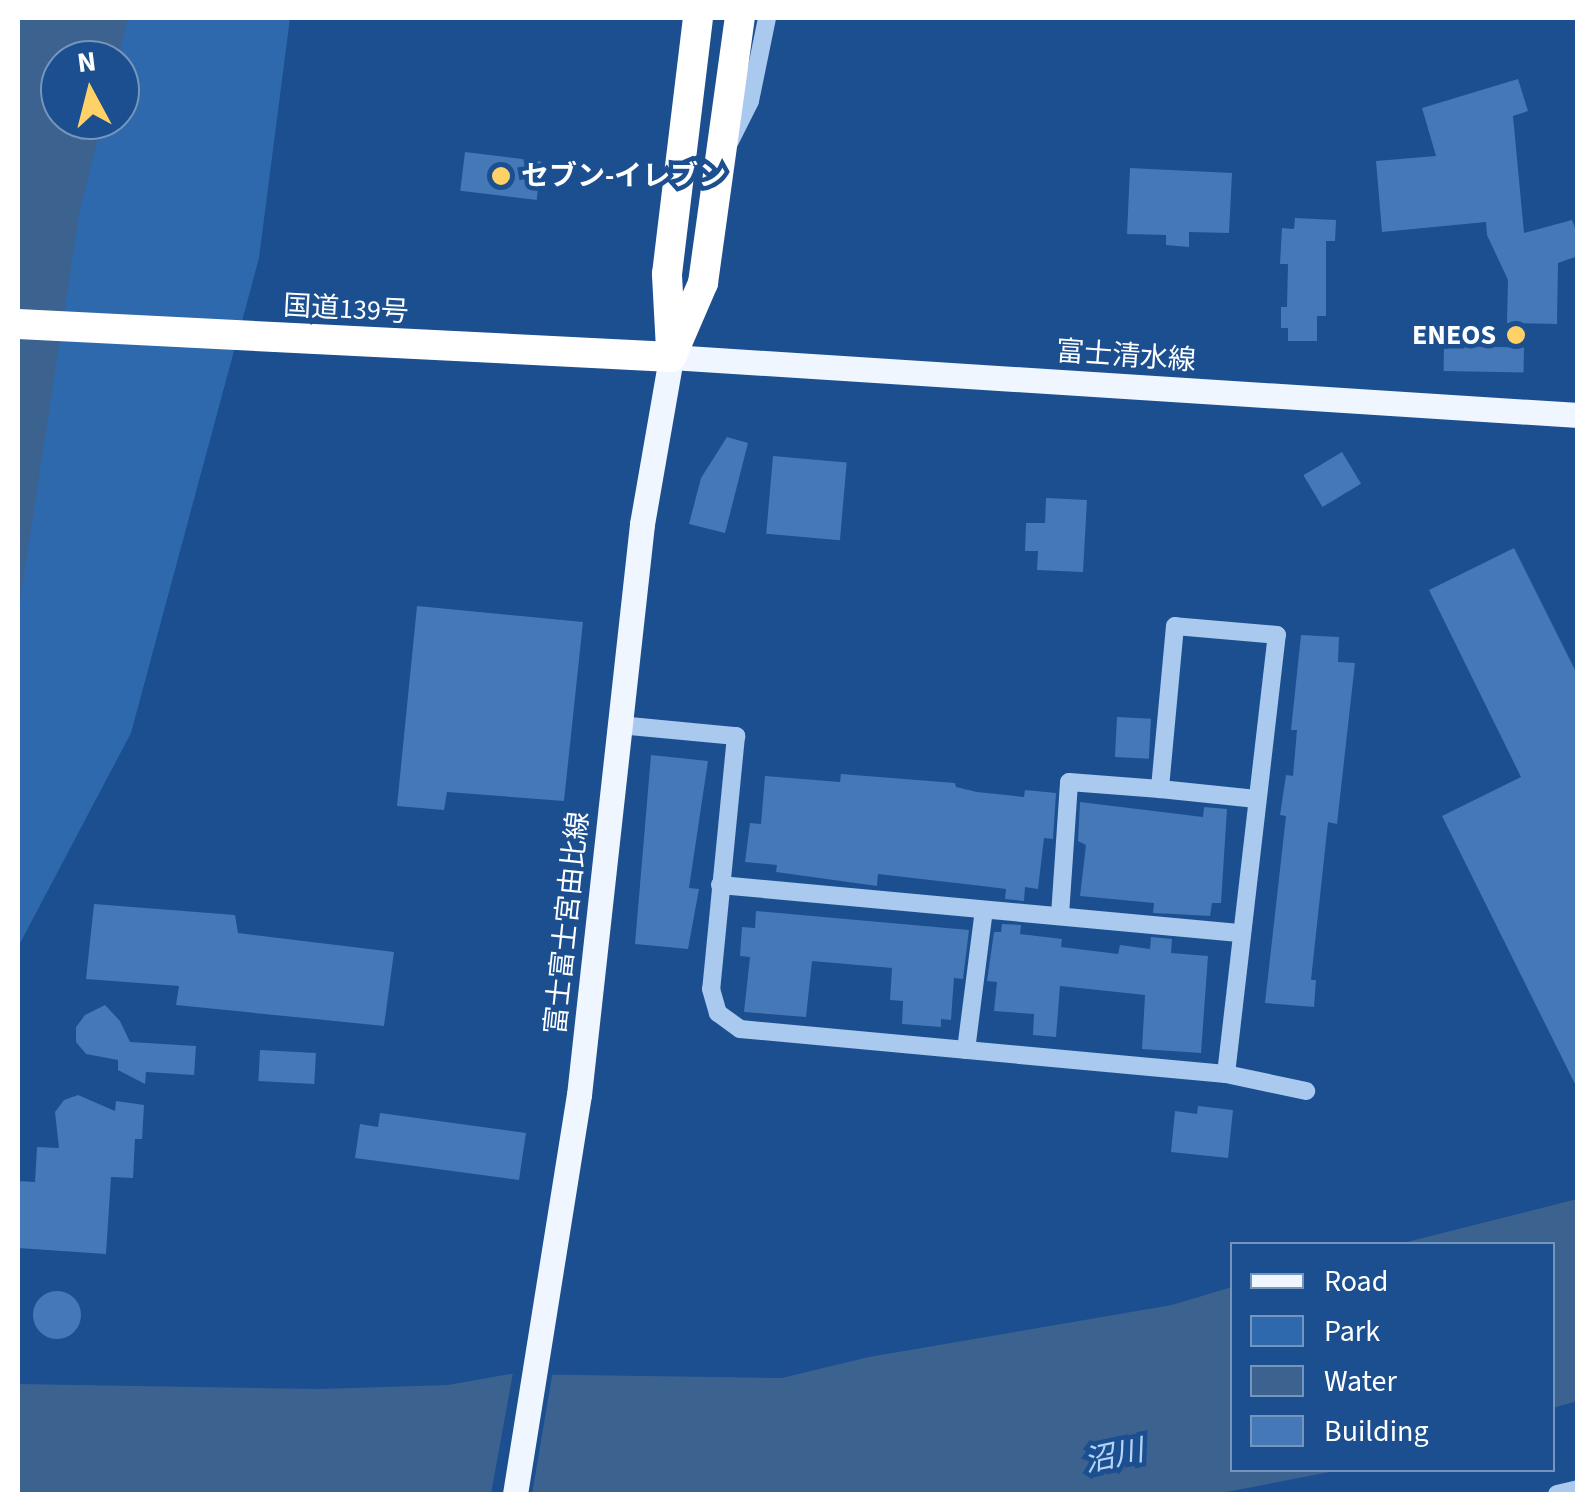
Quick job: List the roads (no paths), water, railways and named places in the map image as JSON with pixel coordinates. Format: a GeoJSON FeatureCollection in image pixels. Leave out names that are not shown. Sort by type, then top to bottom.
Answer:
{"type":"FeatureCollection","features":[{"type":"Feature","properties":{"kind":"highway"},"geometry":{"type":"LineString","coordinates":[[671,357],[667,274],[698,18]]}},
{"type":"Feature","properties":{"kind":"highway"},"geometry":{"type":"LineString","coordinates":[[671,357],[703,283],[740,18]]}},
{"type":"Feature","properties":{"kind":"highway","name":"国道139号"},"geometry":{"type":"LineString","coordinates":[[18,324],[671,357]]}},
{"type":"Feature","properties":{"kind":"main road","name":"富士清水線"},"geometry":{"type":"LineString","coordinates":[[671,357],[1578,415]]}},
{"type":"Feature","properties":{"kind":"main road","name":"富士富士宮由比線"},"geometry":{"type":"LineString","coordinates":[[515,1494],[579,1096],[642,524],[671,357]]}},
{"type":"Feature","properties":{"kind":"street"},"geometry":{"type":"LineString","coordinates":[[724,153],[750,101],[766,18]]}},
{"type":"Feature","properties":{"kind":"street"},"geometry":{"type":"LineString","coordinates":[[1160,789],[1175,626],[1278,634],[1239,933],[1226,1074]]}},
{"type":"Feature","properties":{"kind":"street"},"geometry":{"type":"LineString","coordinates":[[619,724],[736,736],[711,988],[718,1012],[740,1029],[1226,1074],[1306,1091]]}},
{"type":"Feature","properties":{"kind":"street"},"geometry":{"type":"LineString","coordinates":[[1060,915],[1069,782],[1256,799]]}},
{"type":"Feature","properties":{"kind":"street"},"geometry":{"type":"LineString","coordinates":[[720,885],[1239,933]]}},
{"type":"Feature","properties":{"kind":"street"},"geometry":{"type":"LineString","coordinates":[[966,1050],[984,910]]}},
{"type":"Feature","properties":{"kind":"street"},"geometry":{"type":"LineString","coordinates":[[1557,1494],[1578,1490]]}},
{"type":"Feature","properties":{"kind":"water"},"geometry":{"type":"Polygon","coordinates":[[[18,18],[128,18],[123,40],[40,40],[40,140],[98,140],[80,209],[18,614],[18,18]]]}},
{"type":"Feature","properties":{"kind":"water"},"geometry":{"type":"Polygon","coordinates":[[[1577,1199],[1577,1401],[1555,1407],[1555,1242],[1407,1242],[1577,1199]]]}},
{"type":"Feature","properties":{"kind":"water","name":"沼川"},"geometry":{"type":"Polygon","coordinates":[[[1230,1288],[1230,1472],[1330,1472],[1216,1494],[18,1494],[18,1384],[319,1389],[448,1385],[510,1374],[782,1378],[869,1357],[1172,1305],[1230,1288]]]}},
{"type":"Feature","properties":{"kind":"place","name":"セブン-イレブン"},"geometry":{"type":"Point","coordinates":[501,176]}},
{"type":"Feature","properties":{"kind":"place","name":"ENEOS"},"geometry":{"type":"Point","coordinates":[1516,335]}}]}
